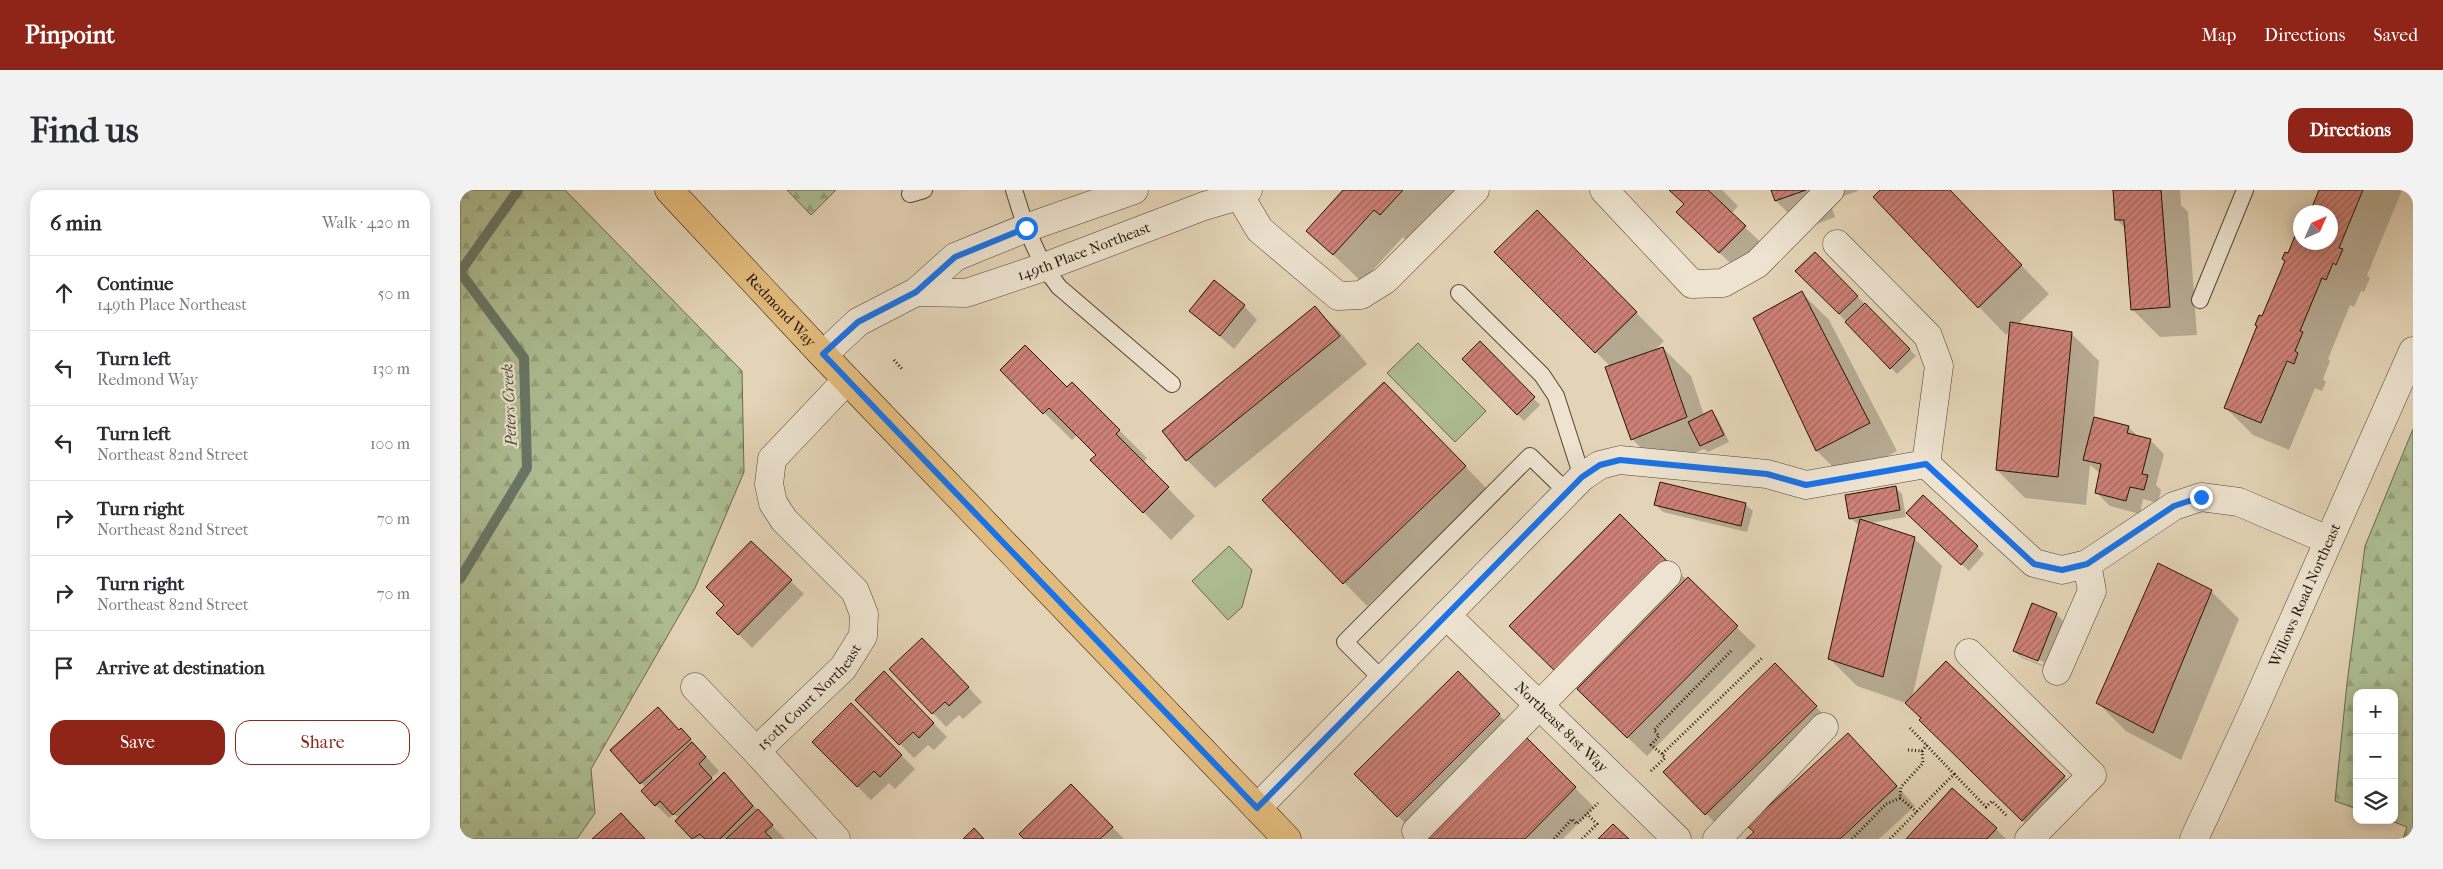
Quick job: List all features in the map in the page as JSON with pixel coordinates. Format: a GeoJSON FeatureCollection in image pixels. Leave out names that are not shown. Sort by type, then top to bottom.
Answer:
{"type":"FeatureCollection","features":[{"type":"Feature","properties":{"kind":"main road","name":"Redmond Way"},"geometry":{"type":"LineString","coordinates":[[669,190],[847,380],[1288,839]]}},
{"type":"Feature","properties":{"kind":"street","name":"149th Place Northeast"},"geometry":{"type":"LineString","coordinates":[[823,354],[858,322],[916,292],[955,257],[1026,228],[1134,190]]}},
{"type":"Feature","properties":{"kind":"street"},"geometry":{"type":"LineString","coordinates":[[1241,192],[1260,230],[1338,296],[1361,295],[1385,280],[1475,190]]}},
{"type":"Feature","properties":{"kind":"street"},"geometry":{"type":"LineString","coordinates":[[1604,190],[1692,284],[1723,283],[1757,264],[1830,190]]}},
{"type":"Feature","properties":{"kind":"street","name":"149th Place Northeast"},"geometry":{"type":"LineString","coordinates":[[916,292],[966,293],[1044,267],[1241,192]]}},
{"type":"Feature","properties":{"kind":"street"},"geometry":{"type":"LineString","coordinates":[[1837,244],[1928,336],[1939,366],[1926,464]]}},
{"type":"Feature","properties":{"kind":"street","name":"Willows Road Northeast"},"geometry":{"type":"LineString","coordinates":[[2194,839],[2250,718],[2413,351]]}},
{"type":"Feature","properties":{"kind":"street","name":"150th Court Northeast"},"geometry":{"type":"LineString","coordinates":[[836,839],[756,751],[843,668],[863,636],[864,614],[855,591],[784,520],[773,503],[769,484],[772,459],[847,380]]}},
{"type":"Feature","properties":{"kind":"street"},"geometry":{"type":"LineString","coordinates":[[1257,808],[1575,485],[1600,465],[1620,460],[1767,474],[1806,485],[1926,464]]}},
{"type":"Feature","properties":{"kind":"street"},"geometry":{"type":"LineString","coordinates":[[1926,464],[2034,564],[2062,570],[2087,564],[2174,506],[2201,497],[2239,502],[2328,540]]}},
{"type":"Feature","properties":{"kind":"street"},"geometry":{"type":"LineString","coordinates":[[2057,671],[2092,591],[2087,564]]}},
{"type":"Feature","properties":{"kind":"street"},"geometry":{"type":"LineString","coordinates":[[1416,831],[1667,575]]}},
{"type":"Feature","properties":{"kind":"street","name":"Northeast 81st Way"},"geometry":{"type":"LineString","coordinates":[[1446,615],[1677,839]]}},
{"type":"Feature","properties":{"kind":"street"},"geometry":{"type":"LineString","coordinates":[[1969,652],[2092,774],[2029,838]]}},
{"type":"Feature","properties":{"kind":"street"},"geometry":{"type":"LineString","coordinates":[[695,687],[756,751]]}},
{"type":"Feature","properties":{"kind":"street"},"geometry":{"type":"LineString","coordinates":[[1717,839],[1824,727]]}},
{"type":"Feature","properties":{"kind":"lane"},"geometry":{"type":"LineString","coordinates":[[1014,190],[1026,228],[1044,267],[1059,287],[1172,384]]}},
{"type":"Feature","properties":{"kind":"lane"},"geometry":{"type":"LineString","coordinates":[[2200,300],[2244,190]]}},
{"type":"Feature","properties":{"kind":"lane"},"geometry":{"type":"LineString","coordinates":[[1459,293],[1542,375],[1556,396],[1575,485]]}},
{"type":"Feature","properties":{"kind":"lane"},"geometry":{"type":"LineString","coordinates":[[1382,680],[1345,642],[1523,462],[1530,456],[1575,485]]}},
{"type":"Feature","properties":{"kind":"path"},"geometry":{"type":"LineString","coordinates":[[894,360],[902,369]]}},
{"type":"Feature","properties":{"kind":"path"},"geometry":{"type":"LineString","coordinates":[[1651,771],[1665,758],[1651,745],[1659,736],[1654,730],[1730,651]]}},
{"type":"Feature","properties":{"kind":"path"},"geometry":{"type":"LineString","coordinates":[[1662,754],[1762,658]]}},
{"type":"Feature","properties":{"kind":"path"},"geometry":{"type":"LineString","coordinates":[[1910,728],[1986,807],[1992,801],[2029,838]]}},
{"type":"Feature","properties":{"kind":"path"},"geometry":{"type":"LineString","coordinates":[[1908,750],[1922,751],[1927,746]]}},
{"type":"Feature","properties":{"kind":"path"},"geometry":{"type":"LineString","coordinates":[[1900,798],[1901,787],[1923,763],[1922,751]]}},
{"type":"Feature","properties":{"kind":"path"},"geometry":{"type":"LineString","coordinates":[[1890,839],[1954,774]]}},
{"type":"Feature","properties":{"kind":"path"},"geometry":{"type":"LineString","coordinates":[[1900,798],[1917,812]]}},
{"type":"Feature","properties":{"kind":"path"},"geometry":{"type":"LineString","coordinates":[[1852,839],[1886,804],[1900,798]]}},
{"type":"Feature","properties":{"kind":"path"},"geometry":{"type":"LineString","coordinates":[[1554,839],[1572,819],[1577,824],[1597,803]]}},
{"type":"Feature","properties":{"kind":"path"},"geometry":{"type":"LineString","coordinates":[[1582,839],[1597,824],[1587,814]]}},
{"type":"Feature","properties":{"kind":"green space"},"geometry":{"type":"Polygon","coordinates":[[[460,190],[565,190],[742,371],[744,472],[695,588],[591,769],[595,813],[577,839],[460,839],[460,190]]]}},
{"type":"Feature","properties":{"kind":"green space"},"geometry":{"type":"Polygon","coordinates":[[[787,190],[836,190],[811,215],[787,190]]]}},
{"type":"Feature","properties":{"kind":"green space"},"geometry":{"type":"Polygon","coordinates":[[[1418,343],[1486,411],[1455,442],[1387,373],[1418,343]]]}},
{"type":"Feature","properties":{"kind":"green space"},"geometry":{"type":"Polygon","coordinates":[[[2413,429],[2413,839],[2403,839],[2407,827],[2398,824],[2398,689],[2353,689],[2353,808],[2335,801],[2347,683],[2365,546],[2413,429]]]}},
{"type":"Feature","properties":{"kind":"green space"},"geometry":{"type":"Polygon","coordinates":[[[1229,546],[1252,570],[1242,607],[1228,620],[1192,581],[1229,546]]]}},
{"type":"Feature","properties":{"kind":"building"},"geometry":{"type":"Polygon","coordinates":[[[1343,190],[1403,190],[1380,215],[1374,210],[1333,255],[1306,231],[1343,190]]]}},
{"type":"Feature","properties":{"kind":"building"},"geometry":{"type":"Polygon","coordinates":[[[1669,190],[1708,190],[1746,226],[1719,253],[1676,212],[1684,204],[1669,190]]]}},
{"type":"Feature","properties":{"kind":"building"},"geometry":{"type":"Polygon","coordinates":[[[1771,190],[1806,190],[1775,201],[1771,190]]]}},
{"type":"Feature","properties":{"kind":"building"},"geometry":{"type":"Polygon","coordinates":[[[1880,190],[1950,190],[2022,265],[1978,308],[1873,197],[1880,190]]]}},
{"type":"Feature","properties":{"kind":"building"},"geometry":{"type":"Polygon","coordinates":[[[2113,190],[2161,190],[2170,307],[2131,310],[2124,220],[2115,220],[2113,190]]]}},
{"type":"Feature","properties":{"kind":"building"},"geometry":{"type":"Polygon","coordinates":[[[2319,190],[2363,190],[2339,248],[2343,249],[2336,265],[2333,263],[2326,280],[2322,278],[2300,331],[2303,332],[2295,351],[2298,353],[2294,364],[2287,361],[2261,423],[2224,408],[2257,326],[2255,325],[2259,315],[2262,316],[2285,261],[2282,259],[2285,252],[2288,253],[2293,241],[2293,250],[2338,250],[2338,205],[2313,205],[2319,190]]]}},
{"type":"Feature","properties":{"kind":"building"},"geometry":{"type":"Polygon","coordinates":[[[1537,210],[1637,312],[1595,353],[1494,252],[1537,210]]]}},
{"type":"Feature","properties":{"kind":"building"},"geometry":{"type":"Polygon","coordinates":[[[1815,252],[1858,296],[1839,314],[1795,271],[1815,252]]]}},
{"type":"Feature","properties":{"kind":"building"},"geometry":{"type":"Polygon","coordinates":[[[1214,280],[1245,305],[1220,336],[1189,311],[1214,280]]]}},
{"type":"Feature","properties":{"kind":"building"},"geometry":{"type":"Polygon","coordinates":[[[1802,291],[1870,423],[1816,451],[1753,318],[1802,291]]]}},
{"type":"Feature","properties":{"kind":"building"},"geometry":{"type":"Polygon","coordinates":[[[1865,303],[1910,349],[1890,369],[1845,322],[1865,303]]]}},
{"type":"Feature","properties":{"kind":"building"},"geometry":{"type":"Polygon","coordinates":[[[1315,306],[1340,336],[1186,461],[1162,431],[1315,306]]]}},
{"type":"Feature","properties":{"kind":"building"},"geometry":{"type":"Polygon","coordinates":[[[2010,322],[2072,332],[2058,477],[1996,470],[2010,322]]]}},
{"type":"Feature","properties":{"kind":"building"},"geometry":{"type":"Polygon","coordinates":[[[1480,341],[1535,397],[1517,415],[1462,359],[1480,341]]]}},
{"type":"Feature","properties":{"kind":"building"},"geometry":{"type":"Polygon","coordinates":[[[1025,345],[1067,387],[1072,382],[1120,430],[1116,434],[1169,487],[1143,513],[1090,460],[1096,455],[1049,408],[1043,414],[1000,370],[1025,345]]]}},
{"type":"Feature","properties":{"kind":"building"},"geometry":{"type":"Polygon","coordinates":[[[1663,347],[1687,417],[1631,440],[1605,367],[1663,347]]]}},
{"type":"Feature","properties":{"kind":"building"},"geometry":{"type":"Polygon","coordinates":[[[1384,382],[1466,466],[1343,584],[1262,500],[1384,382]]]}},
{"type":"Feature","properties":{"kind":"building"},"geometry":{"type":"Polygon","coordinates":[[[1712,410],[1724,435],[1700,446],[1688,422],[1712,410]]]}},
{"type":"Feature","properties":{"kind":"building"},"geometry":{"type":"Polygon","coordinates":[[[2094,417],[2129,426],[2127,433],[2151,439],[2142,474],[2148,475],[2144,490],[2130,487],[2126,501],[2095,493],[2101,464],[2083,460],[2094,417]]]}},
{"type":"Feature","properties":{"kind":"building"},"geometry":{"type":"Polygon","coordinates":[[[1660,482],[1746,503],[1741,526],[1654,505],[1660,482]]]}},
{"type":"Feature","properties":{"kind":"building"},"geometry":{"type":"Polygon","coordinates":[[[1896,486],[1900,510],[1849,519],[1845,495],[1896,486]]]}},
{"type":"Feature","properties":{"kind":"building"},"geometry":{"type":"Polygon","coordinates":[[[1923,495],[1978,546],[1961,565],[1906,513],[1923,495]]]}},
{"type":"Feature","properties":{"kind":"building"},"geometry":{"type":"Polygon","coordinates":[[[1620,514],[1670,564],[1559,675],[1509,626],[1620,514]]]}},
{"type":"Feature","properties":{"kind":"building"},"geometry":{"type":"Polygon","coordinates":[[[1860,519],[1915,537],[1883,677],[1828,659],[1860,519]]]}},
{"type":"Feature","properties":{"kind":"building"},"geometry":{"type":"Polygon","coordinates":[[[751,541],[792,580],[738,635],[716,613],[724,605],[706,587],[751,541]]]}},
{"type":"Feature","properties":{"kind":"building"},"geometry":{"type":"Polygon","coordinates":[[[2158,563],[2212,590],[2153,733],[2096,703],[2158,563]]]}},
{"type":"Feature","properties":{"kind":"building"},"geometry":{"type":"Polygon","coordinates":[[[1688,577],[1738,626],[1627,738],[1577,689],[1688,577]]]}},
{"type":"Feature","properties":{"kind":"building"},"geometry":{"type":"Polygon","coordinates":[[[2032,603],[2057,613],[2038,661],[2013,651],[2032,603]]]}},
{"type":"Feature","properties":{"kind":"building"},"geometry":{"type":"Polygon","coordinates":[[[922,638],[969,687],[949,706],[945,702],[932,714],[889,669],[922,638]]]}},
{"type":"Feature","properties":{"kind":"building"},"geometry":{"type":"Polygon","coordinates":[[[1946,661],[2065,776],[2022,821],[1919,720],[1921,718],[1905,703],[1946,661]]]}},
{"type":"Feature","properties":{"kind":"building"},"geometry":{"type":"Polygon","coordinates":[[[1775,663],[1817,706],[1705,815],[1663,772],[1775,663]]]}},
{"type":"Feature","properties":{"kind":"building"},"geometry":{"type":"Polygon","coordinates":[[[884,671],[934,723],[919,738],[913,732],[899,745],[855,700],[884,671]]]}},
{"type":"Feature","properties":{"kind":"building"},"geometry":{"type":"Polygon","coordinates":[[[1458,671],[1500,714],[1397,817],[1354,774],[1458,671]]]}},
{"type":"Feature","properties":{"kind":"building"},"geometry":{"type":"Polygon","coordinates":[[[851,703],[902,755],[880,777],[874,771],[857,787],[812,742],[851,703]]]}},
{"type":"Feature","properties":{"kind":"building"},"geometry":{"type":"Polygon","coordinates":[[[658,707],[679,730],[681,728],[691,739],[640,784],[610,750],[658,707]]]}},
{"type":"Feature","properties":{"kind":"building"},"geometry":{"type":"Polygon","coordinates":[[[1848,733],[1897,786],[1840,839],[1746,839],[1754,832],[1747,826],[1848,733]]]}},
{"type":"Feature","properties":{"kind":"building"},"geometry":{"type":"Polygon","coordinates":[[[1527,738],[1576,787],[1525,839],[1428,839],[1527,738]]]}},
{"type":"Feature","properties":{"kind":"building"},"geometry":{"type":"Polygon","coordinates":[[[692,742],[706,757],[699,764],[712,778],[673,815],[660,801],[655,806],[641,791],[692,742]]]}},
{"type":"Feature","properties":{"kind":"building"},"geometry":{"type":"Polygon","coordinates":[[[724,772],[753,806],[720,839],[705,839],[700,834],[692,839],[675,821],[724,772]]]}},
{"type":"Feature","properties":{"kind":"building"},"geometry":{"type":"Polygon","coordinates":[[[1071,784],[1113,827],[1100,839],[1024,839],[1019,834],[1071,784]]]}},
{"type":"Feature","properties":{"kind":"building"},"geometry":{"type":"Polygon","coordinates":[[[1952,788],[1997,828],[1987,839],[1906,839],[1952,788]]]}},
{"type":"Feature","properties":{"kind":"building"},"geometry":{"type":"Polygon","coordinates":[[[758,809],[773,825],[765,832],[772,839],[726,839],[758,809]]]}},
{"type":"Feature","properties":{"kind":"building"},"geometry":{"type":"Polygon","coordinates":[[[621,813],[645,839],[592,839],[621,813]]]}},
{"type":"Feature","properties":{"kind":"building"},"geometry":{"type":"Polygon","coordinates":[[[1613,824],[1629,839],[1598,839],[1613,824]]]}},
{"type":"Feature","properties":{"kind":"building"},"geometry":{"type":"Polygon","coordinates":[[[974,828],[984,839],[963,839],[974,828]]]}},
{"type":"Feature","properties":{"kind":"waterway","name":"Peters Creek"},"geometry":{"type":"LineString","coordinates":[[460,579],[527,468],[524,358],[460,272],[518,190]]}},
{"type":"Feature","properties":{"kind":"route"},"geometry":{"type":"LineString","coordinates":[[1026,228],[955,257],[916,292],[858,322],[823,354],[1257,808],[1582,477],[1600,465],[1620,460],[1767,474],[1806,485],[1926,464],[2034,564],[2062,570],[2087,564],[2174,506],[2201,497]]}}]}
